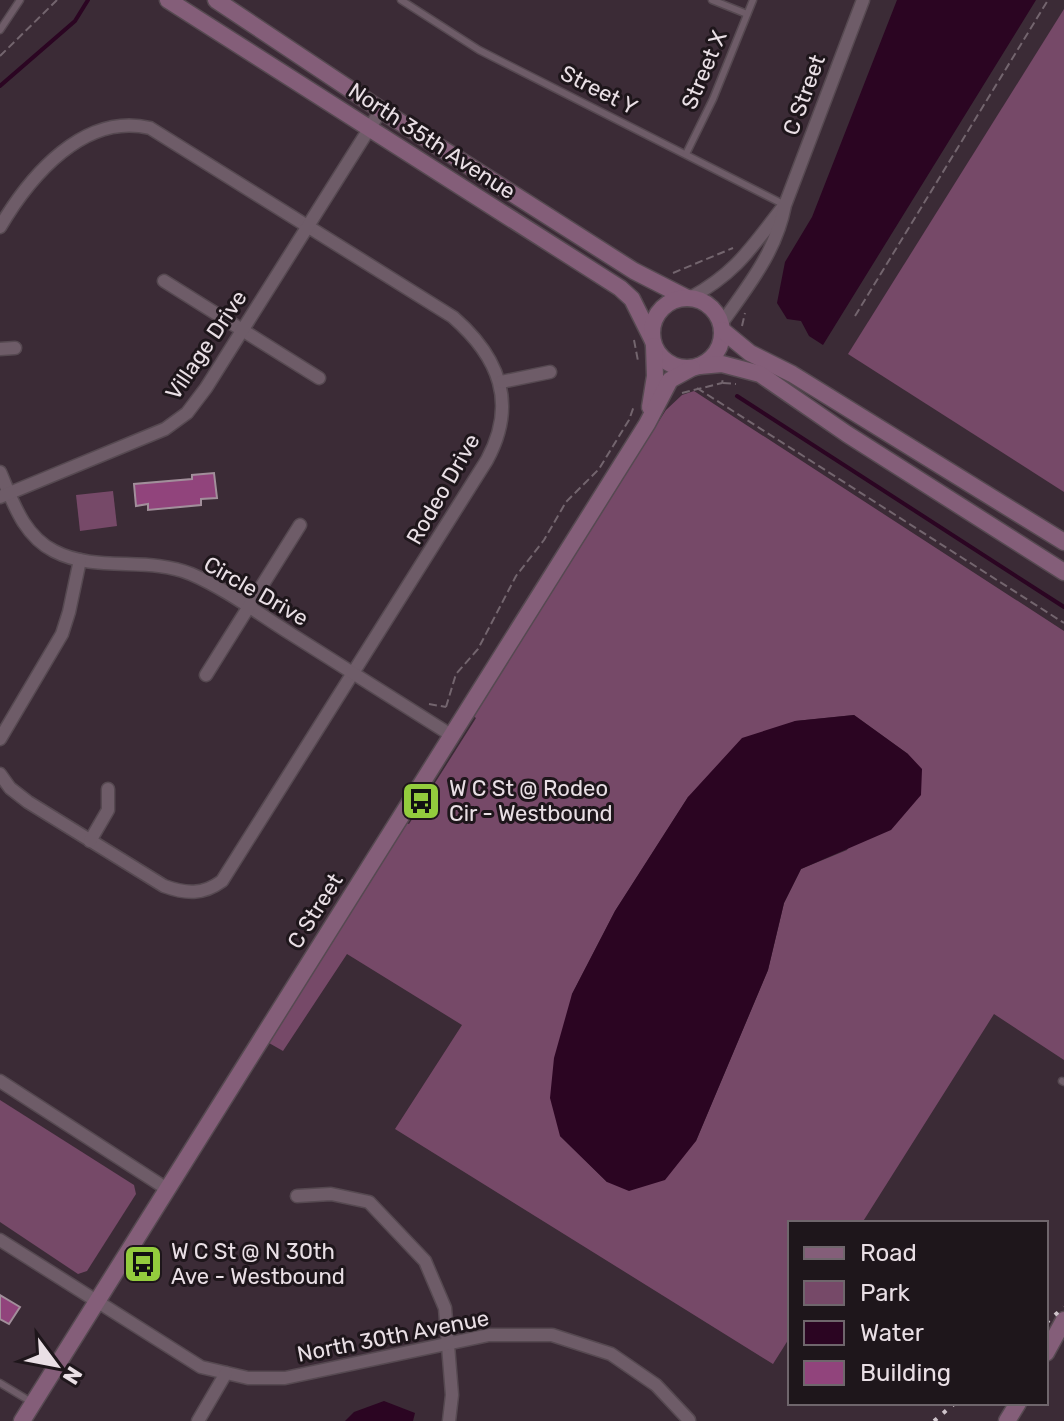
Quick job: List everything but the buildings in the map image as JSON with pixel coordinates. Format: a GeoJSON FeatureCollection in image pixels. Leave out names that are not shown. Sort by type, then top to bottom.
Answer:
{"type":"FeatureCollection","features":[{"type":"Feature","properties":{"kind":"street","name":"North 35th Avenue"},"geometry":{"type":"LineString","coordinates":[[168,0],[620,288],[632,299],[653,342]]}},
{"type":"Feature","properties":{"kind":"street","name":"North 35th Avenue"},"geometry":{"type":"LineString","coordinates":[[216,0],[381,110],[634,271],[688,298]]}},
{"type":"Feature","properties":{"kind":"street","name":"C Street"},"geometry":{"type":"LineString","coordinates":[[721,327],[780,232],[785,205],[863,0]]}},
{"type":"Feature","properties":{"kind":"street","name":"Village Drive"},"geometry":{"type":"LineString","coordinates":[[4,495],[165,429],[187,413],[206,388],[381,110]]}},
{"type":"Feature","properties":{"kind":"street"},"geometry":{"type":"LineString","coordinates":[[0,227],[15,202],[58,154],[96,133],[131,124],[150,128],[453,317],[482,346],[501,382],[550,372]]}},
{"type":"Feature","properties":{"kind":"street","name":"C Street"},"geometry":{"type":"LineString","coordinates":[[688,298],[723,278],[741,263],[785,205]]}},
{"type":"Feature","properties":{"kind":"street"},"geometry":{"type":"LineString","coordinates":[[164,281],[319,378]]}},
{"type":"Feature","properties":{"kind":"street"},"geometry":{"type":"LineString","coordinates":[[1064,542],[792,374],[750,353],[721,327],[710,306],[688,298],[675,300],[657,315],[653,342],[658,354],[673,365],[695,367],[722,364],[760,374],[847,434],[1064,572]]}},
{"type":"Feature","properties":{"kind":"street"},"geometry":{"type":"LineString","coordinates":[[695,367],[714,355],[721,339],[721,327]]}},
{"type":"Feature","properties":{"kind":"street","name":"C Street"},"geometry":{"type":"LineString","coordinates":[[647,424],[655,376],[653,342]]}},
{"type":"Feature","properties":{"kind":"street"},"geometry":{"type":"LineString","coordinates":[[0,349],[15,348]]}},
{"type":"Feature","properties":{"kind":"street","name":"C Street"},"geometry":{"type":"LineString","coordinates":[[22,1421],[647,424],[670,380],[695,367]]}},
{"type":"Feature","properties":{"kind":"street","name":"Rodeo Drive"},"geometry":{"type":"LineString","coordinates":[[0,774],[10,788],[28,802],[164,886],[179,892],[200,893],[216,885],[237,862],[493,448],[501,382]]}},
{"type":"Feature","properties":{"kind":"street"},"geometry":{"type":"LineString","coordinates":[[0,472],[4,495],[35,538],[54,551],[80,560],[62,634],[0,739]]}},
{"type":"Feature","properties":{"kind":"street"},"geometry":{"type":"LineString","coordinates":[[206,675],[300,525]]}},
{"type":"Feature","properties":{"kind":"street","name":"Circle Drive"},"geometry":{"type":"LineString","coordinates":[[80,560],[174,569],[192,575],[451,735]]}},
{"type":"Feature","properties":{"kind":"street"},"geometry":{"type":"LineString","coordinates":[[90,841],[108,810],[108,789]]}},
{"type":"Feature","properties":{"kind":"street"},"geometry":{"type":"LineString","coordinates":[[0,1081],[167,1189]]}},
{"type":"Feature","properties":{"kind":"street"},"geometry":{"type":"LineString","coordinates":[[297,1196],[331,1194],[369,1202],[425,1261],[445,1308],[452,1395],[449,1421]]}},
{"type":"Feature","properties":{"kind":"street","name":"North 30th Avenue"},"geometry":{"type":"LineString","coordinates":[[0,1240],[201,1367],[248,1378],[285,1378],[489,1335],[552,1335],[611,1354],[656,1385],[689,1420]]}},
{"type":"Feature","properties":{"kind":"street"},"geometry":{"type":"LineString","coordinates":[[1048,1349],[1064,1320]]}},
{"type":"Feature","properties":{"kind":"street"},"geometry":{"type":"LineString","coordinates":[[198,1421],[226,1373]]}},
{"type":"Feature","properties":{"kind":"lane"},"geometry":{"type":"LineString","coordinates":[[0,30],[20,0]]}},
{"type":"Feature","properties":{"kind":"lane","name":"Street Y"},"geometry":{"type":"LineString","coordinates":[[401,0],[479,50],[785,205]]}},
{"type":"Feature","properties":{"kind":"lane"},"geometry":{"type":"LineString","coordinates":[[712,0],[747,14]]}},
{"type":"Feature","properties":{"kind":"lane","name":"Street X"},"geometry":{"type":"LineString","coordinates":[[686,154],[713,99],[753,0]]}},
{"type":"Feature","properties":{"kind":"lane"},"geometry":{"type":"LineString","coordinates":[[0,1383],[33,1403]]}},
{"type":"Feature","properties":{"kind":"path"},"geometry":{"type":"LineString","coordinates":[[0,56],[57,0]]}},
{"type":"Feature","properties":{"kind":"path"},"geometry":{"type":"LineString","coordinates":[[855,316],[1048,0]]}},
{"type":"Feature","properties":{"kind":"path"},"geometry":{"type":"LineString","coordinates":[[665,271],[673,273],[733,248]]}},
{"type":"Feature","properties":{"kind":"path"},"geometry":{"type":"LineString","coordinates":[[747,333],[742,327],[748,302]]}},
{"type":"Feature","properties":{"kind":"path"},"geometry":{"type":"LineString","coordinates":[[633,337],[638,361]]}},
{"type":"Feature","properties":{"kind":"path"},"geometry":{"type":"LineString","coordinates":[[679,395],[722,383],[723,379]]}},
{"type":"Feature","properties":{"kind":"path"},"geometry":{"type":"LineString","coordinates":[[697,388],[1064,623]]}},
{"type":"Feature","properties":{"kind":"path"},"geometry":{"type":"LineString","coordinates":[[446,707],[456,674],[478,649],[516,576],[544,540],[566,502],[599,469],[629,420],[637,398]]}},
{"type":"Feature","properties":{"kind":"green space"},"geometry":{"type":"Polygon","coordinates":[[[1064,9],[1064,492],[848,354],[1064,9]]]}},
{"type":"Feature","properties":{"kind":"green space"},"geometry":{"type":"Polygon","coordinates":[[[694,391],[1064,631],[1064,1060],[994,1014],[863,1221],[788,1221],[788,1340],[773,1364],[395,1129],[462,1025],[347,954],[283,1051],[269,1043],[406,823],[409,824],[476,718],[472,715],[666,410],[682,395],[694,391]],[[854,715],[795,721],[688,797],[615,911],[572,994],[560,1136],[607,1182],[696,1141],[768,970],[784,903],[801,869],[847,850],[908,754],[854,715]]]}},
{"type":"Feature","properties":{"kind":"green space"},"geometry":{"type":"Polygon","coordinates":[[[113,491],[117,526],[80,531],[76,495],[113,491]]]}},
{"type":"Feature","properties":{"kind":"green space"},"geometry":{"type":"Polygon","coordinates":[[[0,1100],[134,1185],[136,1194],[87,1271],[78,1274],[0,1222],[0,1100]]]}},
{"type":"Feature","properties":{"kind":"water"},"geometry":{"type":"Polygon","coordinates":[[[897,0],[1036,0],[823,345],[809,336],[801,321],[787,319],[777,303],[785,262],[812,217],[897,0]]]}},
{"type":"Feature","properties":{"kind":"water"},"geometry":{"type":"Polygon","coordinates":[[[854,715],[908,754],[922,769],[921,795],[891,830],[801,869],[784,903],[768,970],[696,1141],[665,1180],[629,1191],[607,1182],[560,1136],[550,1098],[554,1058],[572,994],[615,911],[688,797],[742,738],[795,721],[854,715]]]}},
{"type":"Feature","properties":{"kind":"water"},"geometry":{"type":"Polygon","coordinates":[[[384,1401],[415,1413],[413,1421],[345,1421],[354,1412],[384,1401]]]}},
{"type":"Feature","properties":{"kind":"waterway"},"geometry":{"type":"LineString","coordinates":[[0,86],[75,21],[88,0]]}},
{"type":"Feature","properties":{"kind":"waterway"},"geometry":{"type":"LineString","coordinates":[[737,396],[1064,607]]}},
{"type":"Feature","properties":{"kind":"railway"},"geometry":{"type":"LineString","coordinates":[[1048,1321],[1064,1307]]}},
{"type":"Feature","properties":{"kind":"railway"},"geometry":{"type":"LineString","coordinates":[[934,1421],[953,1405]]}},
{"type":"Feature","properties":{"kind":"place","name":"W C St @ Rodeo Cir - Westbound"},"geometry":{"type":"Point","coordinates":[421,801]}},
{"type":"Feature","properties":{"kind":"place","name":"W C St @ N 30th Ave - Westbound"},"geometry":{"type":"Point","coordinates":[143,1264]}}]}
